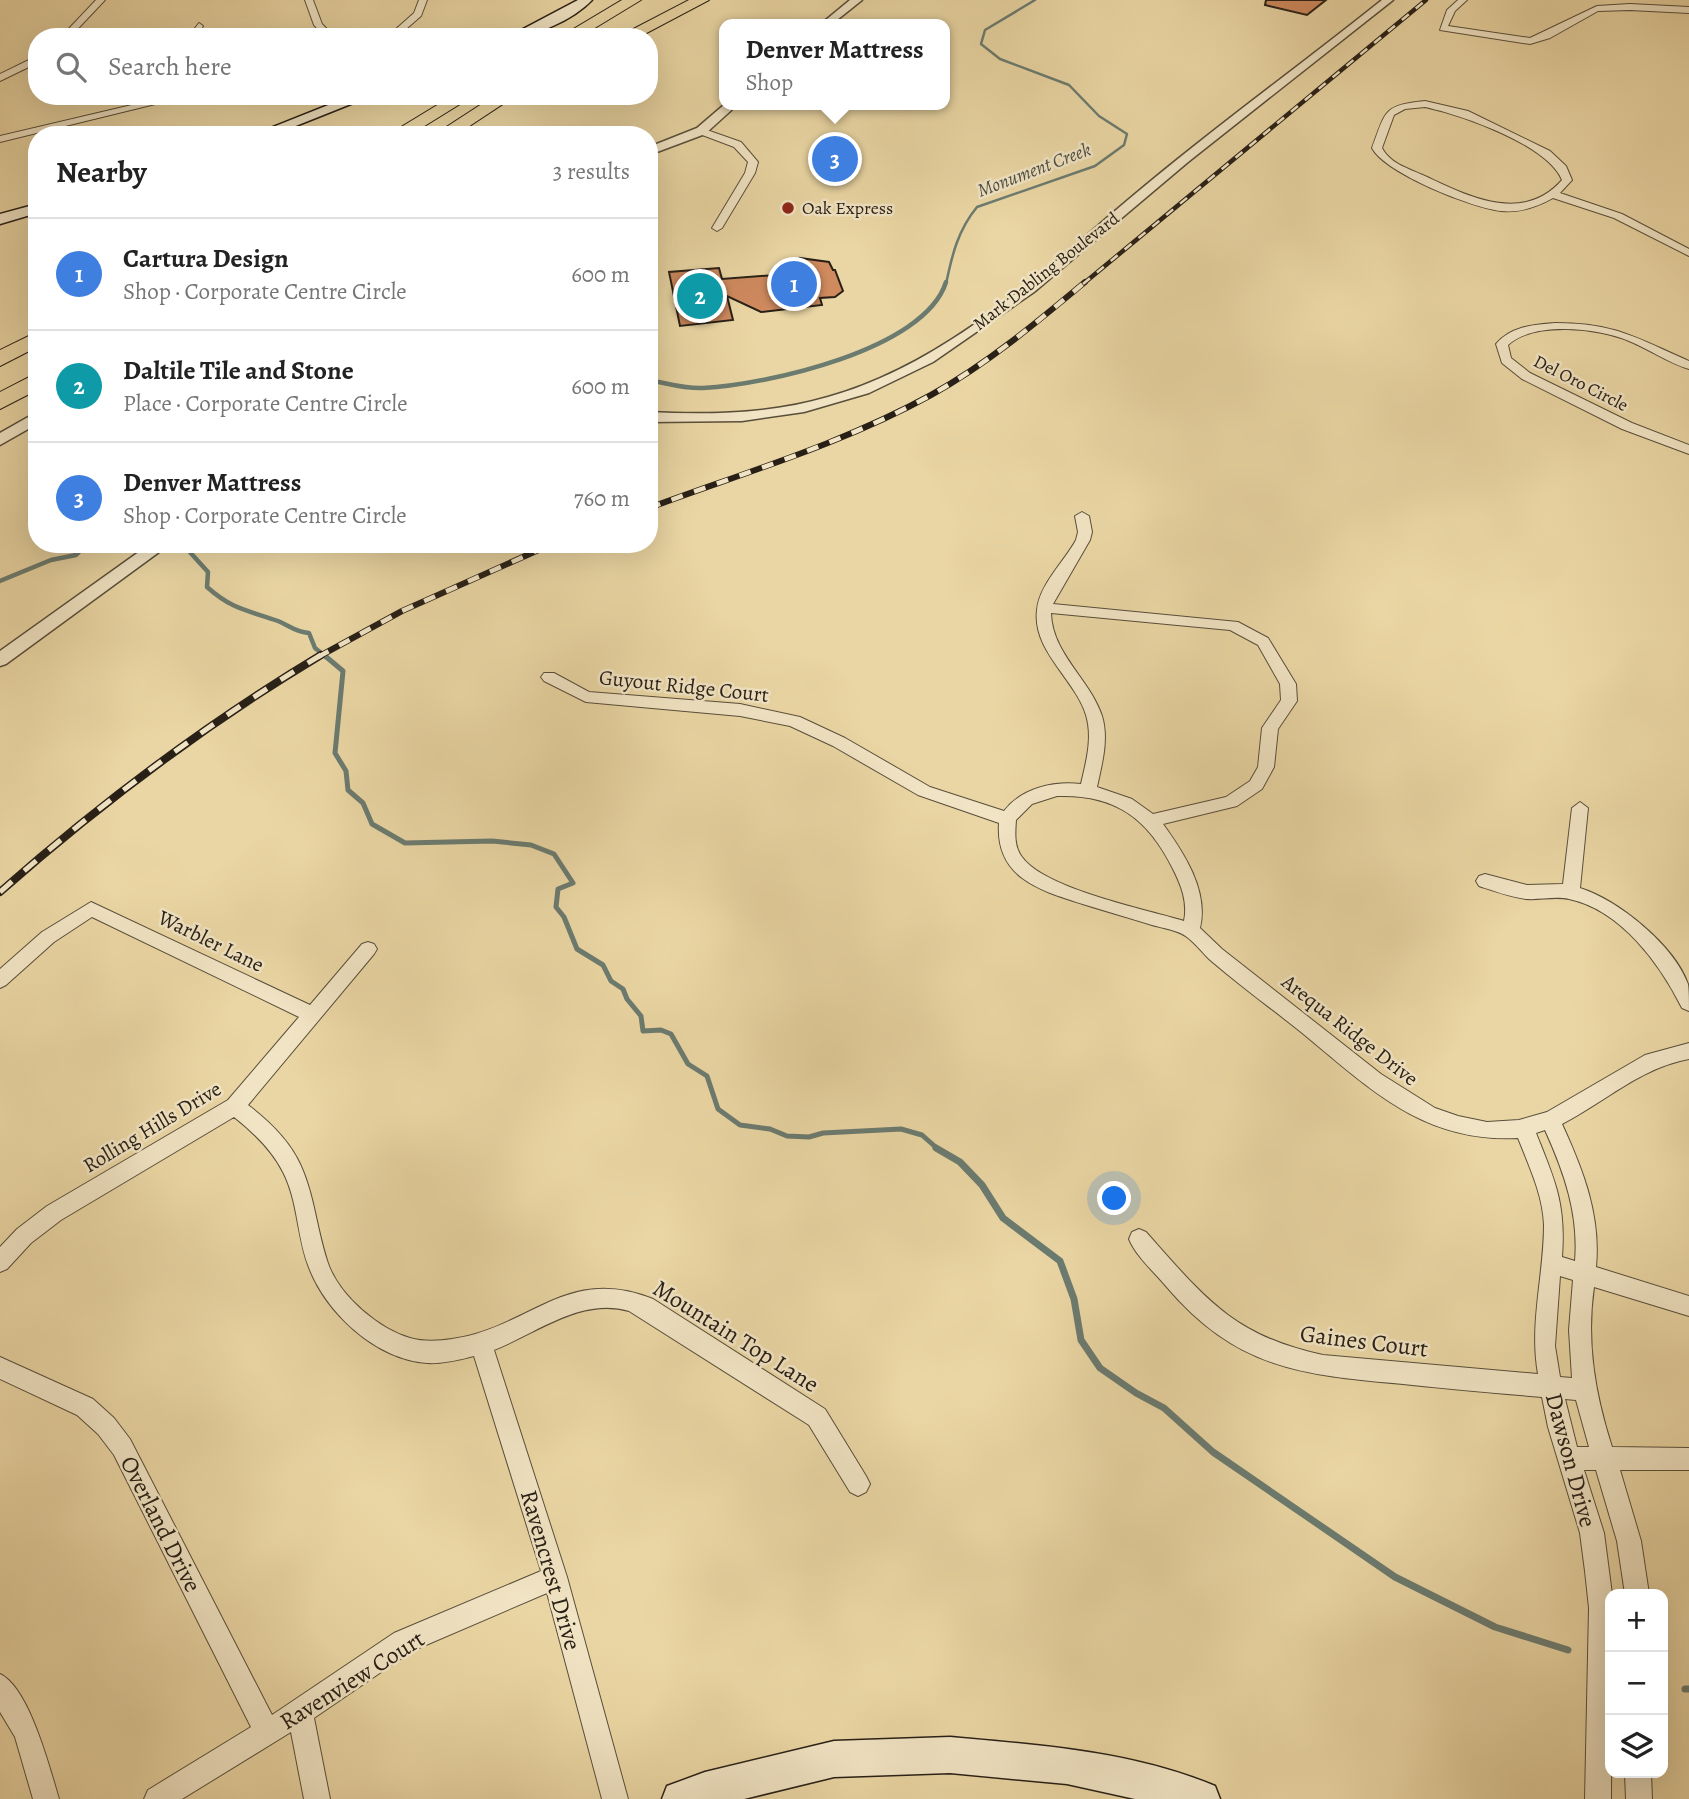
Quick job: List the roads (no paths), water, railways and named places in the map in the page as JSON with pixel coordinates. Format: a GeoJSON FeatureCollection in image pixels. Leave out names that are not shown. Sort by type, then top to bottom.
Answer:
{"type":"FeatureCollection","features":[{"type":"Feature","properties":{"kind":"highway"},"geometry":{"type":"LineString","coordinates":[[585,28],[633,0]]}},
{"type":"Feature","properties":{"kind":"highway"},"geometry":{"type":"LineString","coordinates":[[622,28],[670,0]]}},
{"type":"Feature","properties":{"kind":"highway"},"geometry":{"type":"LineString","coordinates":[[644,28],[701,0]]}},
{"type":"Feature","properties":{"kind":"highway"},"geometry":{"type":"LineString","coordinates":[[413,126],[449,105]]}},
{"type":"Feature","properties":{"kind":"highway"},"geometry":{"type":"LineString","coordinates":[[458,126],[492,105]]}},
{"type":"Feature","properties":{"kind":"highway"},"geometry":{"type":"LineString","coordinates":[[459,126],[502,105]]}},
{"type":"Feature","properties":{"kind":"highway"},"geometry":{"type":"LineString","coordinates":[[0,359],[28,343]]}},
{"type":"Feature","properties":{"kind":"highway"},"geometry":{"type":"LineString","coordinates":[[0,402],[28,385]]}},
{"type":"Feature","properties":{"kind":"main road"},"geometry":{"type":"LineString","coordinates":[[534,28],[586,0]]}},
{"type":"Feature","properties":{"kind":"main road"},"geometry":{"type":"LineString","coordinates":[[284,126],[340,105]]}},
{"type":"Feature","properties":{"kind":"main road"},"geometry":{"type":"LineString","coordinates":[[0,219],[28,211]]}},
{"type":"Feature","properties":{"kind":"main road"},"geometry":{"type":"LineString","coordinates":[[680,1799],[705,1790],[834,1759],[950,1755],[1067,1766],[1146,1783],[1202,1799]]}},
{"type":"Feature","properties":{"kind":"street"},"geometry":{"type":"LineString","coordinates":[[74,28],[101,0]]}},
{"type":"Feature","properties":{"kind":"street"},"geometry":{"type":"LineString","coordinates":[[309,0],[321,28]]}},
{"type":"Feature","properties":{"kind":"street"},"geometry":{"type":"LineString","coordinates":[[402,28],[418,14],[423,0]]}},
{"type":"Feature","properties":{"kind":"street"},"geometry":{"type":"LineString","coordinates":[[833,19],[858,0]]}},
{"type":"Feature","properties":{"kind":"street","name":"Mark Dabling Boulevard"},"geometry":{"type":"LineString","coordinates":[[658,417],[712,419],[780,412],[851,395],[902,373],[934,355],[1018,297],[1157,182],[1388,0]]}},
{"type":"Feature","properties":{"kind":"street"},"geometry":{"type":"LineString","coordinates":[[1463,0],[1451,10],[1443,28],[1530,41],[1541,40],[1570,20],[1598,9],[1689,10]]}},
{"type":"Feature","properties":{"kind":"street"},"geometry":{"type":"LineString","coordinates":[[0,78],[28,64]]}},
{"type":"Feature","properties":{"kind":"street"},"geometry":{"type":"LineString","coordinates":[[1552,194],[1567,180],[1562,168],[1546,153],[1523,141],[1452,108],[1414,104],[1395,108],[1390,113],[1377,148],[1390,163],[1465,200],[1489,206],[1531,205],[1552,194],[1618,216],[1689,253]]}},
{"type":"Feature","properties":{"kind":"street"},"geometry":{"type":"LineString","coordinates":[[55,126],[145,105]]}},
{"type":"Feature","properties":{"kind":"street"},"geometry":{"type":"LineString","coordinates":[[658,148],[701,131],[726,110]]}},
{"type":"Feature","properties":{"kind":"street"},"geometry":{"type":"LineString","coordinates":[[701,131],[734,141],[747,150],[753,162],[750,173],[717,228]]}},
{"type":"Feature","properties":{"kind":"street"},"geometry":{"type":"LineString","coordinates":[[0,139],[28,132]]}},
{"type":"Feature","properties":{"kind":"street","name":"Del Oro Circle"},"geometry":{"type":"LineString","coordinates":[[1689,365],[1628,337],[1601,329],[1528,328],[1515,332],[1502,344],[1506,360],[1526,376],[1627,426],[1689,450]]}},
{"type":"Feature","properties":{"kind":"street"},"geometry":{"type":"LineString","coordinates":[[0,440],[28,423]]}},
{"type":"Feature","properties":{"kind":"street"},"geometry":{"type":"LineString","coordinates":[[1082,516],[1085,533],[1044,608],[1047,631],[1053,645],[1079,683],[1094,716],[1097,733],[1088,791]]}},
{"type":"Feature","properties":{"kind":"street"},"geometry":{"type":"LineString","coordinates":[[0,660],[149,553]]}},
{"type":"Feature","properties":{"kind":"street"},"geometry":{"type":"LineString","coordinates":[[1044,608],[1233,625],[1263,642],[1288,684],[1289,701],[1270,728],[1266,767],[1256,785],[1231,802],[1150,821]]}},
{"type":"Feature","properties":{"kind":"street","name":"Guyout Ridge Court"},"geometry":{"type":"LineString","coordinates":[[549,677],[586,697],[740,710],[794,721],[923,790],[1008,819]]}},
{"type":"Feature","properties":{"kind":"street"},"geometry":{"type":"LineString","coordinates":[[1008,819],[1025,800],[1046,792],[1088,791],[1122,803],[1150,821],[1192,890],[1195,908],[1191,930]]}},
{"type":"Feature","properties":{"kind":"street"},"geometry":{"type":"LineString","coordinates":[[1572,892],[1580,808]]}},
{"type":"Feature","properties":{"kind":"street","name":"Arequa Ridge Drive"},"geometry":{"type":"LineString","coordinates":[[1008,819],[1007,850],[1020,868],[1034,880],[1191,930],[1216,954],[1385,1090],[1421,1112],[1446,1122],[1495,1130],[1524,1127],[1550,1120],[1650,1061],[1689,1051]]}},
{"type":"Feature","properties":{"kind":"street"},"geometry":{"type":"LineString","coordinates":[[1485,881],[1526,892],[1572,892],[1596,902],[1635,930],[1674,976],[1689,1003]]}},
{"type":"Feature","properties":{"kind":"street","name":"Warbler Lane"},"geometry":{"type":"LineString","coordinates":[[0,980],[48,937],[91,909],[311,1014]]}},
{"type":"Feature","properties":{"kind":"street","name":"Rolling Hills Drive"},"geometry":{"type":"LineString","coordinates":[[0,1262],[24,1236],[54,1213],[235,1106],[368,949]]}},
{"type":"Feature","properties":{"kind":"street","name":"Mountain Top Lane"},"geometry":{"type":"LineString","coordinates":[[235,1106],[250,1118],[287,1159],[296,1178],[323,1277],[340,1300],[374,1331],[397,1344],[424,1352],[481,1343],[568,1304],[595,1298],[619,1298],[645,1306],[817,1417],[858,1484]]}},
{"type":"Feature","properties":{"kind":"street","name":"Dawson Drive"},"geometry":{"type":"LineString","coordinates":[[1550,1120],[1581,1195],[1587,1231],[1579,1354],[1594,1428],[1629,1537],[1636,1589]]}},
{"type":"Feature","properties":{"kind":"street","name":"Dawson Drive"},"geometry":{"type":"LineString","coordinates":[[1524,1127],[1549,1192],[1554,1224],[1544,1346],[1550,1386],[1559,1427],[1592,1533],[1601,1608],[1598,1799]]}},
{"type":"Feature","properties":{"kind":"street","name":"Gaines Court"},"geometry":{"type":"LineString","coordinates":[[1139,1238],[1198,1307],[1258,1347],[1290,1360],[1323,1366],[1586,1390]]}},
{"type":"Feature","properties":{"kind":"street"},"geometry":{"type":"LineString","coordinates":[[1550,1263],[1689,1306]]}},
{"type":"Feature","properties":{"kind":"street","name":"Ravencrest Drive"},"geometry":{"type":"LineString","coordinates":[[481,1343],[555,1577],[615,1799]]}},
{"type":"Feature","properties":{"kind":"street","name":"Overland Drive"},"geometry":{"type":"LineString","coordinates":[[0,1367],[85,1407],[106,1426],[122,1447],[267,1732]]}},
{"type":"Feature","properties":{"kind":"street"},"geometry":{"type":"LineString","coordinates":[[1570,1458],[1689,1459]]}},
{"type":"Feature","properties":{"kind":"street","name":"Ravenview Court"},"geometry":{"type":"LineString","coordinates":[[157,1799],[300,1712],[403,1642],[555,1577]]}},
{"type":"Feature","properties":{"kind":"street"},"geometry":{"type":"LineString","coordinates":[[0,1686],[26,1732],[46,1799]]}},
{"type":"Feature","properties":{"kind":"street"},"geometry":{"type":"LineString","coordinates":[[300,1712],[317,1799]]}},
{"type":"Feature","properties":{"kind":"street"},"geometry":{"type":"LineString","coordinates":[[1638,1778],[1639,1799]]}},
{"type":"Feature","properties":{"kind":"waterway","name":"Monument Creek"},"geometry":{"type":"LineString","coordinates":[[946,284],[957,243],[977,207],[1095,166],[1124,145],[1127,134],[1099,116],[1069,85],[1000,59],[981,44],[985,30],[1035,0]]}},
{"type":"Feature","properties":{"kind":"waterway","name":"Monument Creek"},"geometry":{"type":"LineString","coordinates":[[658,382],[696,388],[730,385],[764,380],[840,359],[876,345],[908,327],[932,306],[946,282]]}},
{"type":"Feature","properties":{"kind":"waterway","name":"Monument Creek"},"geometry":{"type":"LineString","coordinates":[[0,581],[51,560],[78,553]]}},
{"type":"Feature","properties":{"kind":"waterway"},"geometry":{"type":"LineString","coordinates":[[191,553],[208,572],[207,587],[216,595],[241,608],[309,633],[315,648],[326,657]]}},
{"type":"Feature","properties":{"kind":"waterway"},"geometry":{"type":"LineString","coordinates":[[324,655],[343,671],[335,753],[346,771],[348,790],[363,803],[372,824],[405,843],[492,841],[531,845],[554,854],[573,883],[558,889],[556,907],[564,917],[577,949],[603,965],[611,981],[623,989],[627,999],[641,1016],[643,1031],[661,1030],[671,1034],[688,1064],[707,1076],[718,1109],[740,1125],[770,1129],[787,1136],[809,1137],[823,1133],[901,1129],[922,1135],[938,1149]]}},
{"type":"Feature","properties":{"kind":"waterway"},"geometry":{"type":"LineString","coordinates":[[938,1149],[960,1162],[982,1185],[1003,1218],[1060,1261],[1074,1299],[1081,1340],[1100,1368],[1136,1393],[1164,1408],[1213,1452],[1395,1577],[1495,1627],[1568,1650]]}},
{"type":"Feature","properties":{"kind":"railway"},"geometry":{"type":"LineString","coordinates":[[1083,284],[1426,0]]}},
{"type":"Feature","properties":{"kind":"railway"},"geometry":{"type":"LineString","coordinates":[[658,505],[827,443],[931,395],[1030,328],[1085,282]]}},
{"type":"Feature","properties":{"kind":"railway"},"geometry":{"type":"LineString","coordinates":[[318,657],[402,611],[532,553]]}},
{"type":"Feature","properties":{"kind":"railway"},"geometry":{"type":"LineString","coordinates":[[0,892],[155,766],[278,681],[321,655]]}},
{"type":"Feature","properties":{"kind":"place","name":"Denver Mattress"},"geometry":{"type":"Point","coordinates":[835,159]}},
{"type":"Feature","properties":{"kind":"place","name":"Oak Express"},"geometry":{"type":"Point","coordinates":[788,208]}},
{"type":"Feature","properties":{"kind":"place","name":"Cartura Design"},"geometry":{"type":"Point","coordinates":[794,284]}},
{"type":"Feature","properties":{"kind":"place","name":"Daltile Tile and Stone"},"geometry":{"type":"Point","coordinates":[700,296]}}]}
